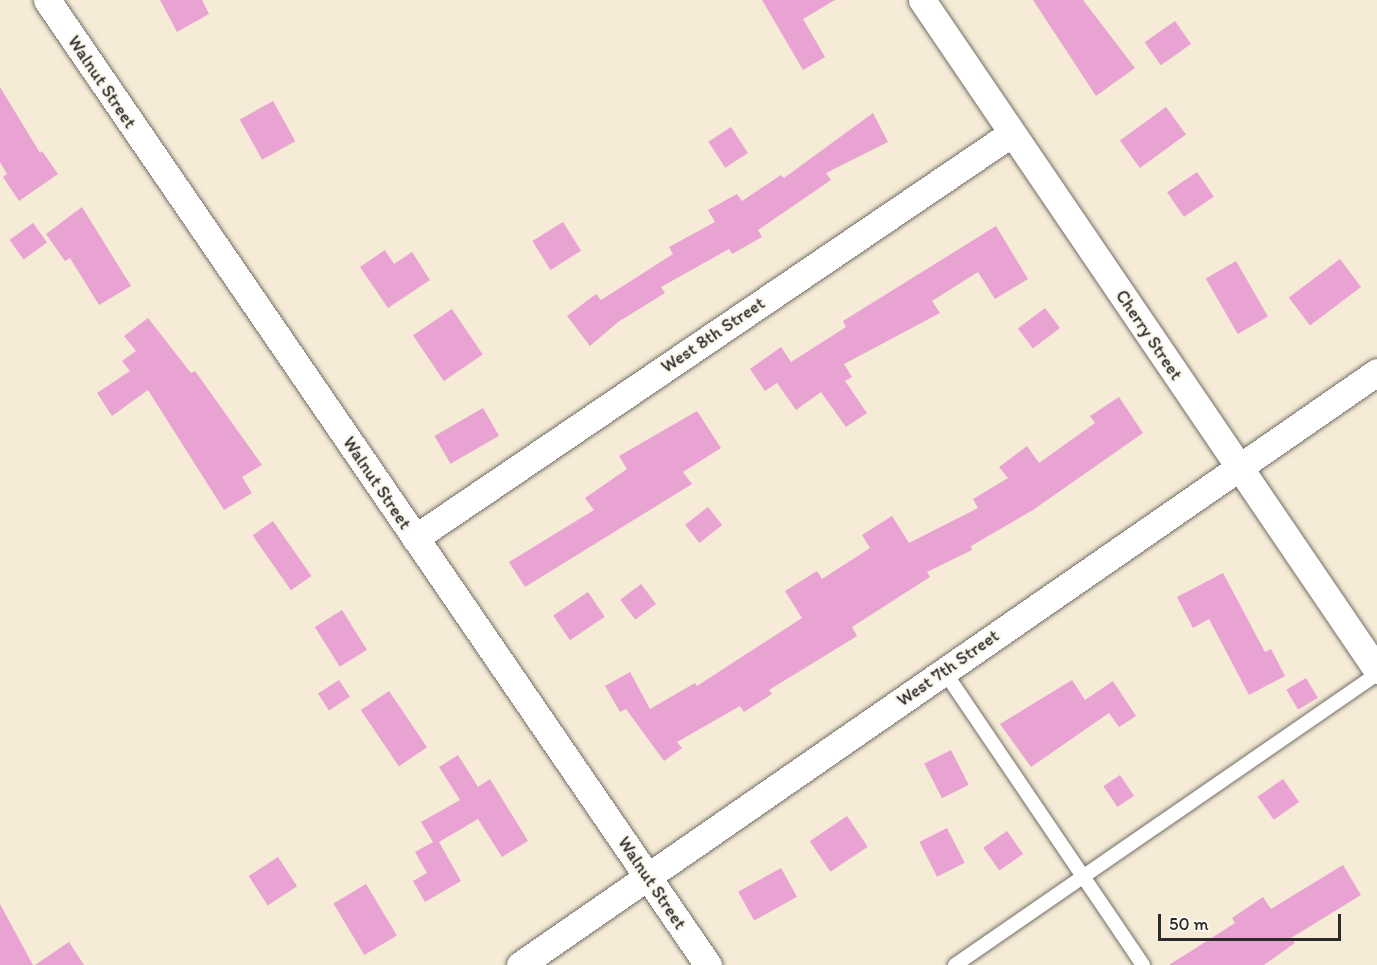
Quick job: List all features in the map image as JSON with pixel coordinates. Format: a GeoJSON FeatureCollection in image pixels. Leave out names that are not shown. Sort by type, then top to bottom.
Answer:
{"type":"FeatureCollection","features":[{"type":"Feature","properties":{"kind":"street","name":"Walnut Street"},"geometry":{"type":"LineString","coordinates":[[46,0],[708,965]]}},
{"type":"Feature","properties":{"kind":"street","name":"Cherry Street"},"geometry":{"type":"LineString","coordinates":[[922,0],[1377,672]]}},
{"type":"Feature","properties":{"kind":"street","name":"West 8th Street"},"geometry":{"type":"LineString","coordinates":[[415,538],[1012,133]]}},
{"type":"Feature","properties":{"kind":"street","name":"West 7th Street"},"geometry":{"type":"LineString","coordinates":[[520,965],[1377,372]]}},
{"type":"Feature","properties":{"kind":"lane"},"geometry":{"type":"LineString","coordinates":[[944,672],[1143,965]]}},
{"type":"Feature","properties":{"kind":"lane"},"geometry":{"type":"LineString","coordinates":[[955,965],[1377,672]]}},
{"type":"Feature","properties":{"kind":"building"},"geometry":{"type":"Polygon","coordinates":[[[160,0],[202,0],[209,14],[177,32],[160,0]]]}},
{"type":"Feature","properties":{"kind":"building"},"geometry":{"type":"Polygon","coordinates":[[[762,0],[835,0],[803,19],[825,57],[803,70],[762,0]]]}},
{"type":"Feature","properties":{"kind":"building"},"geometry":{"type":"Polygon","coordinates":[[[1033,0],[1083,0],[1135,68],[1096,96],[1033,0]]]}},
{"type":"Feature","properties":{"kind":"building"},"geometry":{"type":"Polygon","coordinates":[[[1175,21],[1191,44],[1161,65],[1145,42],[1175,21]]]}},
{"type":"Feature","properties":{"kind":"building"},"geometry":{"type":"Polygon","coordinates":[[[0,87],[40,153],[42,151],[58,174],[19,201],[3,177],[7,174],[0,162],[0,87]]]}},
{"type":"Feature","properties":{"kind":"building"},"geometry":{"type":"Polygon","coordinates":[[[273,101],[295,141],[262,160],[240,119],[273,101]]]}},
{"type":"Feature","properties":{"kind":"building"},"geometry":{"type":"Polygon","coordinates":[[[1166,107],[1186,135],[1140,168],[1120,141],[1166,107]]]}},
{"type":"Feature","properties":{"kind":"building"},"geometry":{"type":"Polygon","coordinates":[[[873,113],[888,142],[826,173],[831,180],[758,230],[762,237],[732,254],[729,249],[661,287],[665,293],[618,322],[590,346],[567,316],[596,294],[601,300],[673,254],[669,247],[715,222],[708,210],[737,194],[742,201],[781,175],[784,178],[873,113]]]}},
{"type":"Feature","properties":{"kind":"building"},"geometry":{"type":"Polygon","coordinates":[[[731,127],[748,153],[725,168],[708,142],[731,127]]]}},
{"type":"Feature","properties":{"kind":"building"},"geometry":{"type":"Polygon","coordinates":[[[1197,172],[1214,197],[1184,217],[1167,192],[1197,172]]]}},
{"type":"Feature","properties":{"kind":"building"},"geometry":{"type":"Polygon","coordinates":[[[82,207],[131,286],[99,305],[70,258],[65,261],[46,234],[82,207]]]}},
{"type":"Feature","properties":{"kind":"building"},"geometry":{"type":"Polygon","coordinates":[[[563,222],[581,251],[550,270],[532,241],[563,222]]]}},
{"type":"Feature","properties":{"kind":"building"},"geometry":{"type":"Polygon","coordinates":[[[33,223],[47,242],[24,259],[10,240],[33,223]]]}},
{"type":"Feature","properties":{"kind":"building"},"geometry":{"type":"Polygon","coordinates":[[[996,226],[1028,279],[995,299],[978,272],[932,301],[940,313],[844,364],[852,377],[845,381],[867,413],[846,427],[821,392],[796,410],[777,383],[765,391],[750,369],[781,347],[791,362],[846,327],[843,321],[996,226]]]}},
{"type":"Feature","properties":{"kind":"building"},"geometry":{"type":"Polygon","coordinates":[[[385,250],[394,264],[412,252],[430,280],[388,308],[360,267],[385,250]]]}},
{"type":"Feature","properties":{"kind":"building"},"geometry":{"type":"Polygon","coordinates":[[[1340,259],[1361,287],[1310,325],[1289,298],[1340,259]]]}},
{"type":"Feature","properties":{"kind":"building"},"geometry":{"type":"Polygon","coordinates":[[[1236,261],[1268,316],[1238,334],[1206,278],[1236,261]]]}},
{"type":"Feature","properties":{"kind":"building"},"geometry":{"type":"Polygon","coordinates":[[[1045,308],[1060,328],[1033,348],[1018,328],[1045,308]]]}},
{"type":"Feature","properties":{"kind":"building"},"geometry":{"type":"Polygon","coordinates":[[[452,309],[483,355],[444,381],[413,335],[452,309]]]}},
{"type":"Feature","properties":{"kind":"building"},"geometry":{"type":"Polygon","coordinates":[[[148,318],[191,373],[195,371],[262,465],[242,477],[252,493],[224,510],[148,390],[112,416],[97,393],[130,371],[122,361],[136,351],[124,336],[148,318]]]}},
{"type":"Feature","properties":{"kind":"building"},"geometry":{"type":"Polygon","coordinates":[[[1119,397],[1143,433],[1033,510],[971,546],[972,550],[927,572],[930,577],[852,627],[857,636],[769,690],[772,694],[744,712],[740,706],[677,742],[682,748],[664,761],[626,709],[620,712],[605,686],[630,672],[650,709],[695,683],[697,686],[802,618],[785,591],[817,571],[822,579],[870,548],[862,535],[892,516],[909,543],[978,508],[973,499],[1008,478],[999,467],[1027,446],[1039,463],[1095,423],[1090,416],[1119,397]]]}},
{"type":"Feature","properties":{"kind":"building"},"geometry":{"type":"Polygon","coordinates":[[[483,408],[499,436],[451,464],[435,436],[483,408]]]}},
{"type":"Feature","properties":{"kind":"building"},"geometry":{"type":"Polygon","coordinates":[[[697,411],[721,448],[683,472],[692,484],[525,587],[509,562],[594,510],[585,498],[627,469],[619,456],[697,411]]]}},
{"type":"Feature","properties":{"kind":"building"},"geometry":{"type":"Polygon","coordinates":[[[708,507],[722,525],[699,543],[685,525],[708,507]]]}},
{"type":"Feature","properties":{"kind":"building"},"geometry":{"type":"Polygon","coordinates":[[[273,521],[311,576],[291,590],[253,535],[273,521]]]}},
{"type":"Feature","properties":{"kind":"building"},"geometry":{"type":"Polygon","coordinates":[[[1223,573],[1265,652],[1271,649],[1285,676],[1249,695],[1209,619],[1193,628],[1177,597],[1223,573]]]}},
{"type":"Feature","properties":{"kind":"building"},"geometry":{"type":"Polygon","coordinates":[[[641,584],[656,604],[635,620],[620,600],[641,584]]]}},
{"type":"Feature","properties":{"kind":"building"},"geometry":{"type":"Polygon","coordinates":[[[588,592],[605,617],[570,640],[553,615],[588,592]]]}},
{"type":"Feature","properties":{"kind":"building"},"geometry":{"type":"Polygon","coordinates":[[[342,610],[367,650],[340,667],[315,627],[342,610]]]}},
{"type":"Feature","properties":{"kind":"building"},"geometry":{"type":"Polygon","coordinates":[[[1306,678],[1318,698],[1298,710],[1286,690],[1306,678]]]}},
{"type":"Feature","properties":{"kind":"building"},"geometry":{"type":"Polygon","coordinates":[[[339,680],[350,697],[329,710],[318,694],[339,680]]]}},
{"type":"Feature","properties":{"kind":"building"},"geometry":{"type":"Polygon","coordinates":[[[1072,680],[1085,700],[1113,681],[1136,716],[1119,727],[1109,713],[1031,767],[1000,724],[1072,680]]]}},
{"type":"Feature","properties":{"kind":"building"},"geometry":{"type":"Polygon","coordinates":[[[389,691],[427,747],[399,766],[361,710],[389,691]]]}},
{"type":"Feature","properties":{"kind":"building"},"geometry":{"type":"Polygon","coordinates":[[[951,750],[969,785],[942,798],[924,764],[951,750]]]}},
{"type":"Feature","properties":{"kind":"building"},"geometry":{"type":"Polygon","coordinates":[[[458,755],[478,787],[490,779],[528,841],[502,857],[478,819],[439,842],[461,881],[425,902],[413,881],[427,873],[415,852],[433,842],[421,822],[460,800],[439,767],[458,755]]]}},
{"type":"Feature","properties":{"kind":"building"},"geometry":{"type":"Polygon","coordinates":[[[1120,775],[1134,796],[1117,807],[1103,786],[1120,775]]]}},
{"type":"Feature","properties":{"kind":"building"},"geometry":{"type":"Polygon","coordinates":[[[1283,779],[1299,802],[1274,820],[1258,797],[1283,779]]]}},
{"type":"Feature","properties":{"kind":"building"},"geometry":{"type":"Polygon","coordinates":[[[847,816],[868,847],[830,872],[810,841],[847,816]]]}},
{"type":"Feature","properties":{"kind":"building"},"geometry":{"type":"Polygon","coordinates":[[[947,828],[965,863],[937,877],[919,842],[947,828]]]}},
{"type":"Feature","properties":{"kind":"building"},"geometry":{"type":"Polygon","coordinates":[[[1007,831],[1023,854],[999,871],[983,848],[1007,831]]]}},
{"type":"Feature","properties":{"kind":"building"},"geometry":{"type":"Polygon","coordinates":[[[278,857],[297,886],[268,905],[249,876],[278,857]]]}},
{"type":"Feature","properties":{"kind":"building"},"geometry":{"type":"Polygon","coordinates":[[[1343,865],[1361,895],[1291,938],[1295,943],[1264,965],[1169,965],[1235,923],[1232,918],[1263,897],[1271,909],[1343,865]]]}},
{"type":"Feature","properties":{"kind":"building"},"geometry":{"type":"Polygon","coordinates":[[[781,868],[797,897],[754,921],[738,892],[781,868]]]}},
{"type":"Feature","properties":{"kind":"building"},"geometry":{"type":"Polygon","coordinates":[[[366,884],[397,935],[364,955],[333,904],[366,884]]]}},
{"type":"Feature","properties":{"kind":"building"},"geometry":{"type":"Polygon","coordinates":[[[0,904],[33,965],[0,965],[0,904]]]}},
{"type":"Feature","properties":{"kind":"building"},"geometry":{"type":"Polygon","coordinates":[[[69,942],[84,965],[35,965],[69,942]]]}}]}
